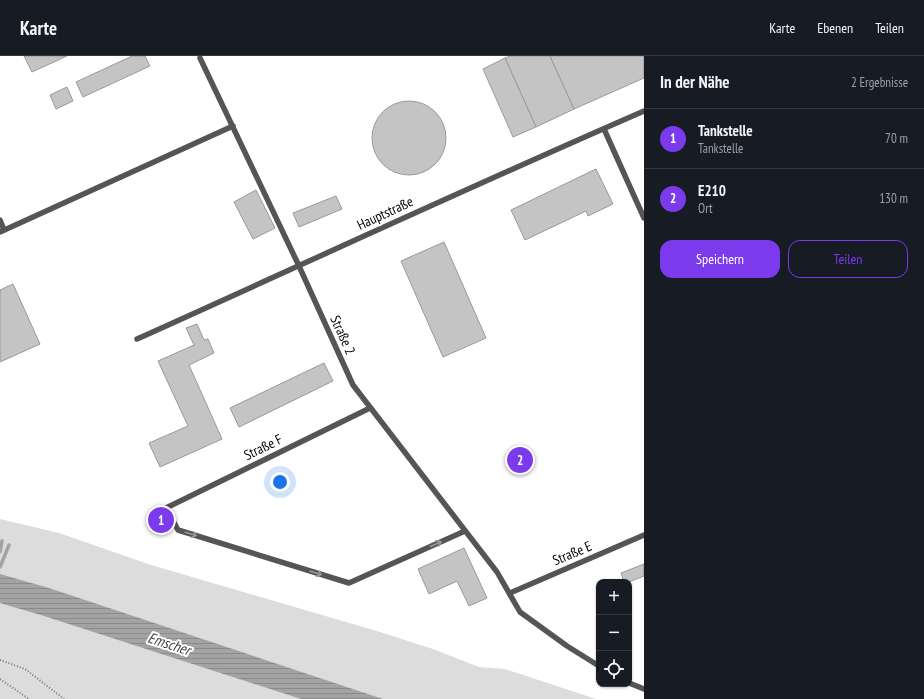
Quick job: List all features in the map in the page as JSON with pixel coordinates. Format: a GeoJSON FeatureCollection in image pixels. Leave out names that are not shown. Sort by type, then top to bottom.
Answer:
{"type":"FeatureCollection","features":[{"type":"Feature","properties":{"kind":"lane","name":"Straße 2"},"geometry":{"type":"LineString","coordinates":[[200,58],[299,266],[352,386],[497,572],[520,612],[567,646],[596,664]]}},
{"type":"Feature","properties":{"kind":"lane","name":"Hauptstraße"},"geometry":{"type":"LineString","coordinates":[[137,339],[452,196],[644,111]]}},
{"type":"Feature","properties":{"kind":"lane"},"geometry":{"type":"LineString","coordinates":[[0,220],[2,231],[233,126]]}},
{"type":"Feature","properties":{"kind":"lane"},"geometry":{"type":"LineString","coordinates":[[604,129],[644,218]]}},
{"type":"Feature","properties":{"kind":"lane","name":"Straße F"},"geometry":{"type":"LineString","coordinates":[[370,408],[166,508],[178,530],[349,583],[465,531]]}},
{"type":"Feature","properties":{"kind":"lane","name":"Straße E"},"geometry":{"type":"LineString","coordinates":[[510,593],[644,535]]}},
{"type":"Feature","properties":{"kind":"lane"},"geometry":{"type":"LineString","coordinates":[[632,684],[644,689]]}},
{"type":"Feature","properties":{"kind":"path"},"geometry":{"type":"LineString","coordinates":[[0,660],[25,669],[64,699]]}},
{"type":"Feature","properties":{"kind":"path"},"geometry":{"type":"LineString","coordinates":[[0,679],[29,699]]}},
{"type":"Feature","properties":{"kind":"shaded area"},"geometry":{"type":"Polygon","coordinates":[[[0,519],[59,533],[148,564],[380,632],[433,649],[479,667],[505,669],[596,699],[0,699],[0,519]]]}},
{"type":"Feature","properties":{"kind":"water","name":"Emscher"},"geometry":{"type":"Polygon","coordinates":[[[0,574],[49,588],[383,699],[301,699],[0,603],[0,574]]]}},
{"type":"Feature","properties":{"kind":"building"},"geometry":{"type":"Polygon","coordinates":[[[24,56],[67,56],[32,72],[24,56]]]}},
{"type":"Feature","properties":{"kind":"building"},"geometry":{"type":"Polygon","coordinates":[[[132,56],[145,56],[150,66],[83,97],[76,82],[132,56]]]}},
{"type":"Feature","properties":{"kind":"building"},"geometry":{"type":"Polygon","coordinates":[[[510,56],[550,56],[574,109],[536,127],[505,58],[510,56]]]}},
{"type":"Feature","properties":{"kind":"building"},"geometry":{"type":"Polygon","coordinates":[[[550,56],[644,56],[644,78],[574,109],[550,56]]]}},
{"type":"Feature","properties":{"kind":"building"},"geometry":{"type":"Polygon","coordinates":[[[505,58],[536,127],[513,137],[483,69],[505,58]]]}},
{"type":"Feature","properties":{"kind":"building"},"geometry":{"type":"Polygon","coordinates":[[[67,87],[73,101],[56,109],[50,95],[67,87]]]}},
{"type":"Feature","properties":{"kind":"building"},"geometry":{"type":"Polygon","coordinates":[[[409,101],[430,107],[440,117],[446,138],[440,159],[430,169],[409,175],[388,169],[378,159],[372,138],[378,117],[388,107],[409,101]]]}},
{"type":"Feature","properties":{"kind":"building"},"geometry":{"type":"Polygon","coordinates":[[[596,169],[613,204],[588,216],[586,211],[525,240],[511,210],[596,169]]]}},
{"type":"Feature","properties":{"kind":"building"},"geometry":{"type":"Polygon","coordinates":[[[256,190],[275,228],[253,239],[234,202],[256,190]]]}},
{"type":"Feature","properties":{"kind":"building"},"geometry":{"type":"Polygon","coordinates":[[[336,196],[342,209],[299,227],[293,213],[336,196]]]}},
{"type":"Feature","properties":{"kind":"building"},"geometry":{"type":"Polygon","coordinates":[[[444,242],[486,338],[443,357],[401,261],[444,242]]]}},
{"type":"Feature","properties":{"kind":"building"},"geometry":{"type":"Polygon","coordinates":[[[13,284],[40,344],[0,362],[0,290],[13,284]]]}},
{"type":"Feature","properties":{"kind":"building"},"geometry":{"type":"Polygon","coordinates":[[[197,324],[204,340],[208,339],[214,353],[189,365],[222,439],[160,467],[149,443],[188,426],[158,361],[194,345],[186,328],[197,324]]]}},
{"type":"Feature","properties":{"kind":"building"},"geometry":{"type":"Polygon","coordinates":[[[324,363],[333,381],[239,427],[230,408],[324,363]]]}},
{"type":"Feature","properties":{"kind":"building"},"geometry":{"type":"Polygon","coordinates":[[[522,448],[531,467],[519,473],[510,453],[522,448]]]}},
{"type":"Feature","properties":{"kind":"building"},"geometry":{"type":"Polygon","coordinates":[[[464,548],[487,598],[469,606],[457,581],[429,594],[418,569],[464,548]]]}},
{"type":"Feature","properties":{"kind":"building"},"geometry":{"type":"Polygon","coordinates":[[[644,564],[644,576],[632,581],[632,579],[623,579],[621,573],[644,564]]]}},
{"type":"Feature","properties":{"kind":"waterway"},"geometry":{"type":"LineString","coordinates":[[0,552],[2,541]]}},
{"type":"Feature","properties":{"kind":"waterway"},"geometry":{"type":"LineString","coordinates":[[0,567],[9,545]]}},
{"type":"Feature","properties":{"kind":"place","name":"E210"},"geometry":{"type":"Point","coordinates":[520,460]}},
{"type":"Feature","properties":{"kind":"place","name":"Tankstelle"},"geometry":{"type":"Point","coordinates":[161,520]}}]}
